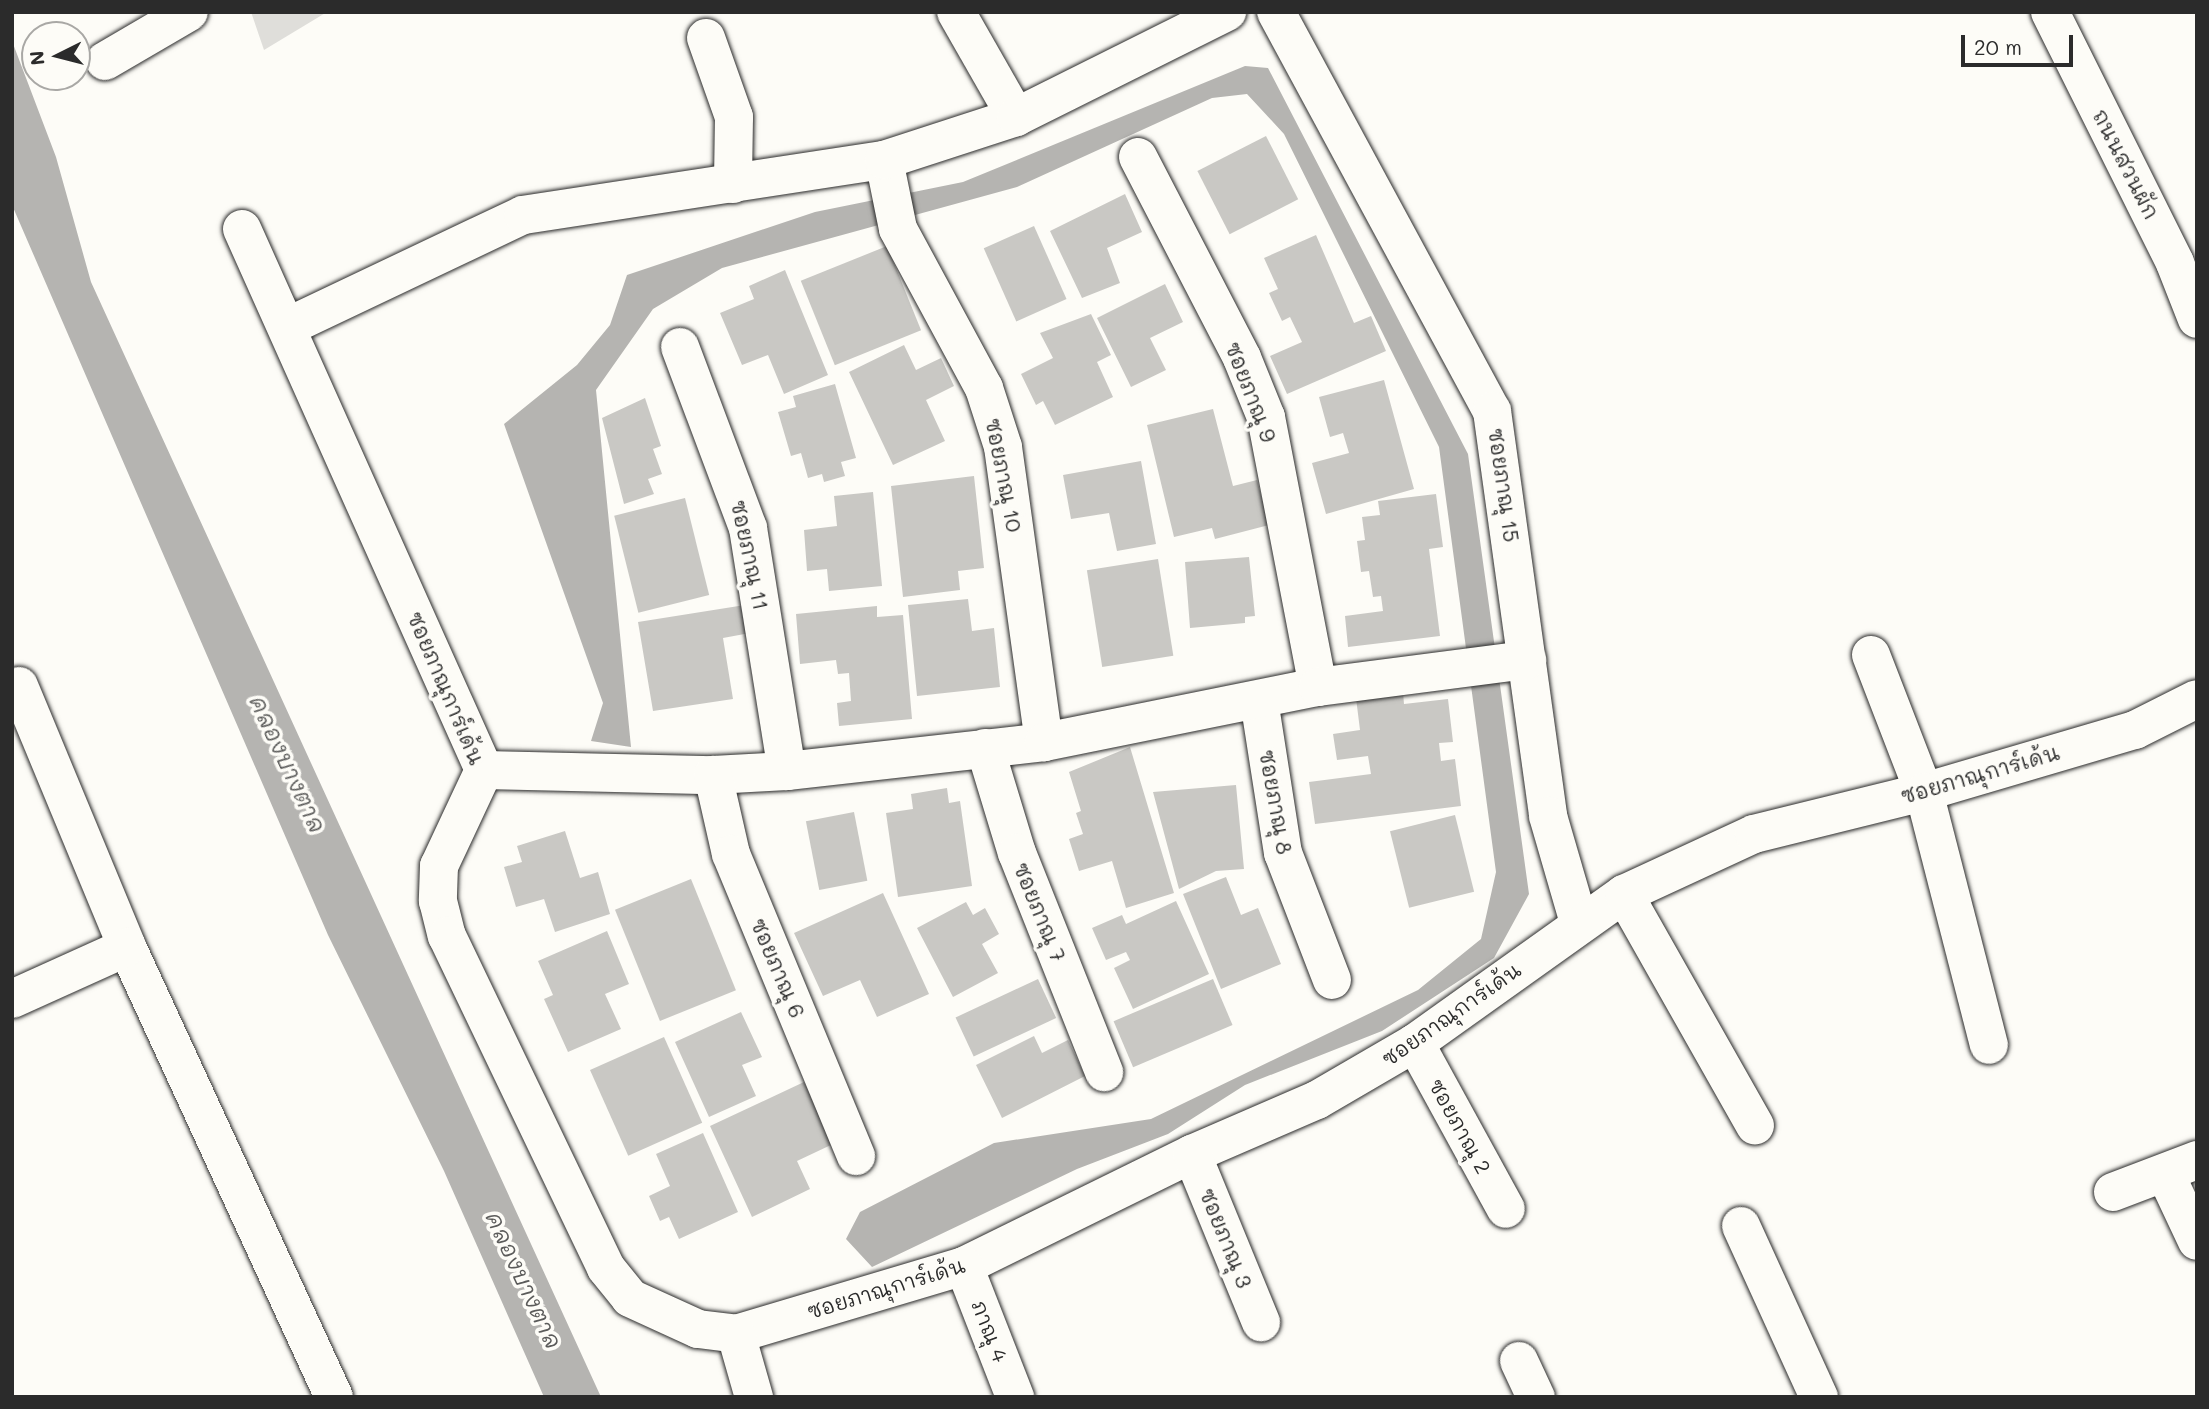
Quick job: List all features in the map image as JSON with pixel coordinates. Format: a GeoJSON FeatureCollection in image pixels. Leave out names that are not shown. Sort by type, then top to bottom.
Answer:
{"type":"FeatureCollection","features":[{"type":"Feature","properties":{"kind":"street"},"geometry":{"type":"LineString","coordinates":[[105,61],[189,12]]}},
{"type":"Feature","properties":{"kind":"street"},"geometry":{"type":"LineString","coordinates":[[956,12],[1016,117]]}},
{"type":"Feature","properties":{"kind":"street"},"geometry":{"type":"LineString","coordinates":[[287,327],[523,215],[733,184],[886,175],[1016,117],[1227,12]]}},
{"type":"Feature","properties":{"kind":"street","name":"ซอยภาณุ 15"},"geometry":{"type":"LineString","coordinates":[[1276,12],[1492,411],[1516,662],[1548,816],[1579,923]]}},
{"type":"Feature","properties":{"kind":"street","name":"ถนนสวนผัก"},"geometry":{"type":"LineString","coordinates":[[2050,12],[2186,260],[2197,319]]}},
{"type":"Feature","properties":{"kind":"street"},"geometry":{"type":"LineString","coordinates":[[706,38],[734,117],[733,184]]}},
{"type":"Feature","properties":{"kind":"street","name":"ซอยภาณุ 9"},"geometry":{"type":"LineString","coordinates":[[1138,158],[1242,358],[1266,417],[1318,687]]}},
{"type":"Feature","properties":{"kind":"street","name":"ซอยภาณุ 10"},"geometry":{"type":"LineString","coordinates":[[886,175],[898,229],[984,388],[1003,447],[1044,742]]}},
{"type":"Feature","properties":{"kind":"street","name":"ซอยภาณุการ์เด้น"},"geometry":{"type":"LineString","coordinates":[[242,229],[484,770],[439,866],[438,901],[447,936],[606,1268],[630,1298],[656,1314],[698,1329],[736,1334],[964,1265],[1192,1154],[1317,1100],[1415,1044],[1579,923],[1625,894],[1754,834],[1924,792],[2135,730],[2197,699]]}},
{"type":"Feature","properties":{"kind":"street","name":"ซอยภาณุ 11"},"geometry":{"type":"LineString","coordinates":[[680,347],[748,528],[786,771]]}},
{"type":"Feature","properties":{"kind":"street"},"geometry":{"type":"LineString","coordinates":[[1871,655],[1924,792],[1989,1045]]}},
{"type":"Feature","properties":{"kind":"street"},"geometry":{"type":"LineString","coordinates":[[484,770],[713,775],[786,771],[1044,742],[1318,687],[1516,662]]}},
{"type":"Feature","properties":{"kind":"street"},"geometry":{"type":"LineString","coordinates":[[19,686],[127,947],[334,1397]]}},
{"type":"Feature","properties":{"kind":"street","name":"ซอยภาณุ 8"},"geometry":{"type":"LineString","coordinates":[[1259,700],[1283,853],[1332,980]]}},
{"type":"Feature","properties":{"kind":"street","name":"ซอยภาณุ 7"},"geometry":{"type":"LineString","coordinates":[[985,748],[1017,853],[1104,1072]]}},
{"type":"Feature","properties":{"kind":"street","name":"ซอยภาณุ 6"},"geometry":{"type":"LineString","coordinates":[[713,775],[731,854],[856,1156]]}},
{"type":"Feature","properties":{"kind":"street"},"geometry":{"type":"LineString","coordinates":[[1625,894],[1755,1126]]}},
{"type":"Feature","properties":{"kind":"street"},"geometry":{"type":"LineString","coordinates":[[12,999],[127,947]]}},
{"type":"Feature","properties":{"kind":"street","name":"ซอยภาณุ 2"},"geometry":{"type":"LineString","coordinates":[[1415,1044],[1506,1209]]}},
{"type":"Feature","properties":{"kind":"street","name":"ซอยภาณุ 3"},"geometry":{"type":"LineString","coordinates":[[1192,1154],[1261,1322]]}},
{"type":"Feature","properties":{"kind":"street"},"geometry":{"type":"LineString","coordinates":[[2113,1192],[2181,1166],[2197,1241]]}},
{"type":"Feature","properties":{"kind":"street"},"geometry":{"type":"LineString","coordinates":[[1741,1226],[1819,1397]]}},
{"type":"Feature","properties":{"kind":"street","name":"ภาณุ 4"},"geometry":{"type":"LineString","coordinates":[[964,1265],[1015,1397]]}},
{"type":"Feature","properties":{"kind":"street"},"geometry":{"type":"LineString","coordinates":[[736,1334],[754,1397]]}},
{"type":"Feature","properties":{"kind":"street"},"geometry":{"type":"LineString","coordinates":[[1518,1361],[1536,1397]]}},
{"type":"Feature","properties":{"kind":"shaded area"},"geometry":{"type":"Polygon","coordinates":[[[251,12],[327,12],[264,50],[251,12]]]}},
{"type":"Feature","properties":{"kind":"water","name":"คลองบางตาล"},"geometry":{"type":"Polygon","coordinates":[[[12,41],[21,65],[21,91],[31,91],[56,157],[91,282],[601,1397],[544,1397],[444,1171],[328,935],[12,205],[12,41]]]}},
{"type":"Feature","properties":{"kind":"water"},"geometry":{"type":"Polygon","coordinates":[[[1245,66],[1268,68],[1468,454],[1529,894],[1494,958],[1382,1031],[1245,1085],[1168,1134],[1077,1169],[872,1267],[846,1239],[860,1212],[994,1143],[1151,1119],[1418,990],[1481,939],[1496,872],[1439,447],[1284,134],[1247,94],[1212,98],[1017,187],[722,268],[653,309],[596,390],[631,747],[591,741],[603,703],[504,424],[577,365],[610,325],[627,275],[815,212],[963,182],[1245,66]]]}},
{"type":"Feature","properties":{"kind":"building"},"geometry":{"type":"Polygon","coordinates":[[[1266,136],[1298,199],[1230,234],[1197,171],[1266,136]]]}},
{"type":"Feature","properties":{"kind":"building"},"geometry":{"type":"Polygon","coordinates":[[[1125,194],[1142,232],[1107,248],[1120,283],[1082,298],[1050,231],[1125,194]]]}},
{"type":"Feature","properties":{"kind":"building"},"geometry":{"type":"Polygon","coordinates":[[[1034,226],[1067,299],[1016,321],[984,248],[1034,226]]]}},
{"type":"Feature","properties":{"kind":"building"},"geometry":{"type":"Polygon","coordinates":[[[1316,235],[1354,323],[1371,316],[1386,351],[1287,394],[1270,356],[1302,342],[1290,317],[1282,321],[1269,293],[1278,289],[1264,258],[1316,235]]]}},
{"type":"Feature","properties":{"kind":"building"},"geometry":{"type":"Polygon","coordinates":[[[887,246],[921,330],[835,365],[801,281],[887,246]]]}},
{"type":"Feature","properties":{"kind":"building"},"geometry":{"type":"Polygon","coordinates":[[[785,270],[828,375],[784,394],[768,355],[742,365],[720,313],[754,299],[749,286],[785,270]]]}},
{"type":"Feature","properties":{"kind":"building"},"geometry":{"type":"Polygon","coordinates":[[[1165,284],[1183,322],[1150,338],[1166,370],[1131,387],[1097,318],[1165,284]]]}},
{"type":"Feature","properties":{"kind":"building"},"geometry":{"type":"Polygon","coordinates":[[[1091,314],[1111,355],[1097,362],[1113,397],[1055,425],[1043,401],[1036,405],[1021,374],[1053,358],[1040,333],[1091,314]]]}},
{"type":"Feature","properties":{"kind":"building"},"geometry":{"type":"Polygon","coordinates":[[[904,345],[916,370],[941,358],[954,386],[926,400],[945,441],[893,465],[849,372],[904,345]]]}},
{"type":"Feature","properties":{"kind":"building"},"geometry":{"type":"Polygon","coordinates":[[[1384,380],[1414,489],[1326,514],[1312,463],[1349,453],[1343,433],[1330,437],[1319,397],[1384,380]]]}},
{"type":"Feature","properties":{"kind":"building"},"geometry":{"type":"Polygon","coordinates":[[[835,384],[856,458],[841,462],[845,476],[824,482],[822,474],[808,478],[801,453],[791,456],[778,412],[796,407],[793,396],[835,384]]]}},
{"type":"Feature","properties":{"kind":"building"},"geometry":{"type":"Polygon","coordinates":[[[645,398],[661,446],[653,449],[662,474],[648,479],[654,494],[624,504],[602,418],[645,398]]]}},
{"type":"Feature","properties":{"kind":"building"},"geometry":{"type":"Polygon","coordinates":[[[1213,409],[1233,486],[1257,480],[1269,525],[1215,539],[1212,528],[1174,537],[1147,425],[1213,409]]]}},
{"type":"Feature","properties":{"kind":"building"},"geometry":{"type":"Polygon","coordinates":[[[1141,461],[1156,544],[1117,551],[1109,513],[1071,519],[1063,475],[1141,461]]]}},
{"type":"Feature","properties":{"kind":"building"},"geometry":{"type":"Polygon","coordinates":[[[974,476],[984,568],[958,571],[960,590],[903,597],[891,486],[974,476]]]}},
{"type":"Feature","properties":{"kind":"building"},"geometry":{"type":"Polygon","coordinates":[[[873,492],[882,586],[829,591],[827,569],[807,571],[804,530],[837,526],[834,496],[873,492]]]}},
{"type":"Feature","properties":{"kind":"building"},"geometry":{"type":"Polygon","coordinates":[[[1436,494],[1443,547],[1429,549],[1440,636],[1348,647],[1345,616],[1383,611],[1381,596],[1373,597],[1369,571],[1361,572],[1357,541],[1365,540],[1362,517],[1380,515],[1378,501],[1436,494]]]}},
{"type":"Feature","properties":{"kind":"building"},"geometry":{"type":"Polygon","coordinates":[[[685,498],[709,595],[638,613],[614,516],[685,498]]]}},
{"type":"Feature","properties":{"kind":"building"},"geometry":{"type":"Polygon","coordinates":[[[1249,557],[1255,616],[1245,617],[1245,623],[1190,628],[1185,562],[1249,557]]]}},
{"type":"Feature","properties":{"kind":"building"},"geometry":{"type":"Polygon","coordinates":[[[1158,559],[1173,656],[1102,667],[1087,570],[1158,559]]]}},
{"type":"Feature","properties":{"kind":"building"},"geometry":{"type":"Polygon","coordinates":[[[968,599],[972,631],[994,628],[1000,687],[917,696],[908,605],[968,599]]]}},
{"type":"Feature","properties":{"kind":"building"},"geometry":{"type":"Polygon","coordinates":[[[745,605],[750,633],[723,638],[733,699],[653,711],[638,622],[745,605]]]}},
{"type":"Feature","properties":{"kind":"building"},"geometry":{"type":"Polygon","coordinates":[[[877,606],[877,617],[903,615],[912,719],[839,726],[837,703],[851,701],[849,673],[838,674],[836,660],[800,664],[796,614],[877,606]]]}},
{"type":"Feature","properties":{"kind":"building"},"geometry":{"type":"Polygon","coordinates":[[[1403,692],[1404,704],[1448,699],[1453,742],[1439,743],[1441,761],[1455,759],[1461,806],[1315,824],[1309,782],[1371,774],[1368,756],[1337,760],[1333,734],[1360,730],[1356,698],[1403,692]]]}},
{"type":"Feature","properties":{"kind":"building"},"geometry":{"type":"Polygon","coordinates":[[[1130,747],[1174,893],[1126,908],[1112,861],[1079,871],[1069,839],[1083,834],[1076,813],[1081,811],[1069,772],[1130,747]]]}},
{"type":"Feature","properties":{"kind":"building"},"geometry":{"type":"Polygon","coordinates":[[[1236,785],[1244,869],[1216,871],[1179,889],[1153,792],[1236,785]]]}},
{"type":"Feature","properties":{"kind":"building"},"geometry":{"type":"Polygon","coordinates":[[[947,788],[949,803],[960,801],[972,886],[898,897],[886,813],[913,809],[911,794],[947,788]]]}},
{"type":"Feature","properties":{"kind":"building"},"geometry":{"type":"Polygon","coordinates":[[[854,812],[867,881],[819,890],[806,821],[854,812]]]}},
{"type":"Feature","properties":{"kind":"building"},"geometry":{"type":"Polygon","coordinates":[[[1455,815],[1474,892],[1409,908],[1390,831],[1455,815]]]}},
{"type":"Feature","properties":{"kind":"building"},"geometry":{"type":"Polygon","coordinates":[[[565,831],[580,878],[598,872],[610,914],[555,932],[544,899],[516,907],[504,867],[522,862],[517,846],[565,831]]]}},
{"type":"Feature","properties":{"kind":"building"},"geometry":{"type":"Polygon","coordinates":[[[1226,877],[1241,915],[1258,908],[1281,964],[1221,989],[1183,894],[1226,877]]]}},
{"type":"Feature","properties":{"kind":"building"},"geometry":{"type":"Polygon","coordinates":[[[691,879],[736,990],[660,1021],[615,910],[691,879]]]}},
{"type":"Feature","properties":{"kind":"building"},"geometry":{"type":"Polygon","coordinates":[[[883,893],[929,994],[877,1017],[860,980],[823,996],[794,933],[883,893]]]}},
{"type":"Feature","properties":{"kind":"building"},"geometry":{"type":"Polygon","coordinates":[[[1176,901],[1209,974],[1133,1009],[1114,968],[1130,960],[1126,952],[1106,960],[1092,928],[1122,915],[1126,924],[1176,901]]]}},
{"type":"Feature","properties":{"kind":"building"},"geometry":{"type":"Polygon","coordinates":[[[966,902],[973,915],[985,908],[999,934],[982,944],[998,973],[953,997],[917,928],[966,902]]]}},
{"type":"Feature","properties":{"kind":"building"},"geometry":{"type":"Polygon","coordinates":[[[607,931],[629,984],[605,994],[621,1029],[568,1052],[544,999],[553,995],[538,961],[607,931]]]}},
{"type":"Feature","properties":{"kind":"building"},"geometry":{"type":"Polygon","coordinates":[[[1038,979],[1056,1018],[974,1056],[956,1017],[1038,979]]]}},
{"type":"Feature","properties":{"kind":"building"},"geometry":{"type":"Polygon","coordinates":[[[1213,979],[1233,1025],[1133,1067],[1114,1021],[1213,979]]]}},
{"type":"Feature","properties":{"kind":"building"},"geometry":{"type":"Polygon","coordinates":[[[741,1012],[762,1057],[742,1065],[756,1096],[709,1117],[675,1042],[741,1012]]]}},
{"type":"Feature","properties":{"kind":"building"},"geometry":{"type":"Polygon","coordinates":[[[1034,1036],[1042,1053],[1068,1040],[1085,1076],[1002,1118],[976,1065],[1034,1036]]]}},
{"type":"Feature","properties":{"kind":"building"},"geometry":{"type":"Polygon","coordinates":[[[664,1037],[702,1123],[628,1156],[590,1070],[664,1037]]]}},
{"type":"Feature","properties":{"kind":"building"},"geometry":{"type":"Polygon","coordinates":[[[804,1082],[833,1144],[797,1161],[810,1189],[752,1217],[710,1126],[804,1082]]]}},
{"type":"Feature","properties":{"kind":"building"},"geometry":{"type":"Polygon","coordinates":[[[703,1133],[738,1212],[679,1239],[669,1217],[660,1221],[649,1196],[670,1186],[656,1154],[703,1133]]]}}]}
